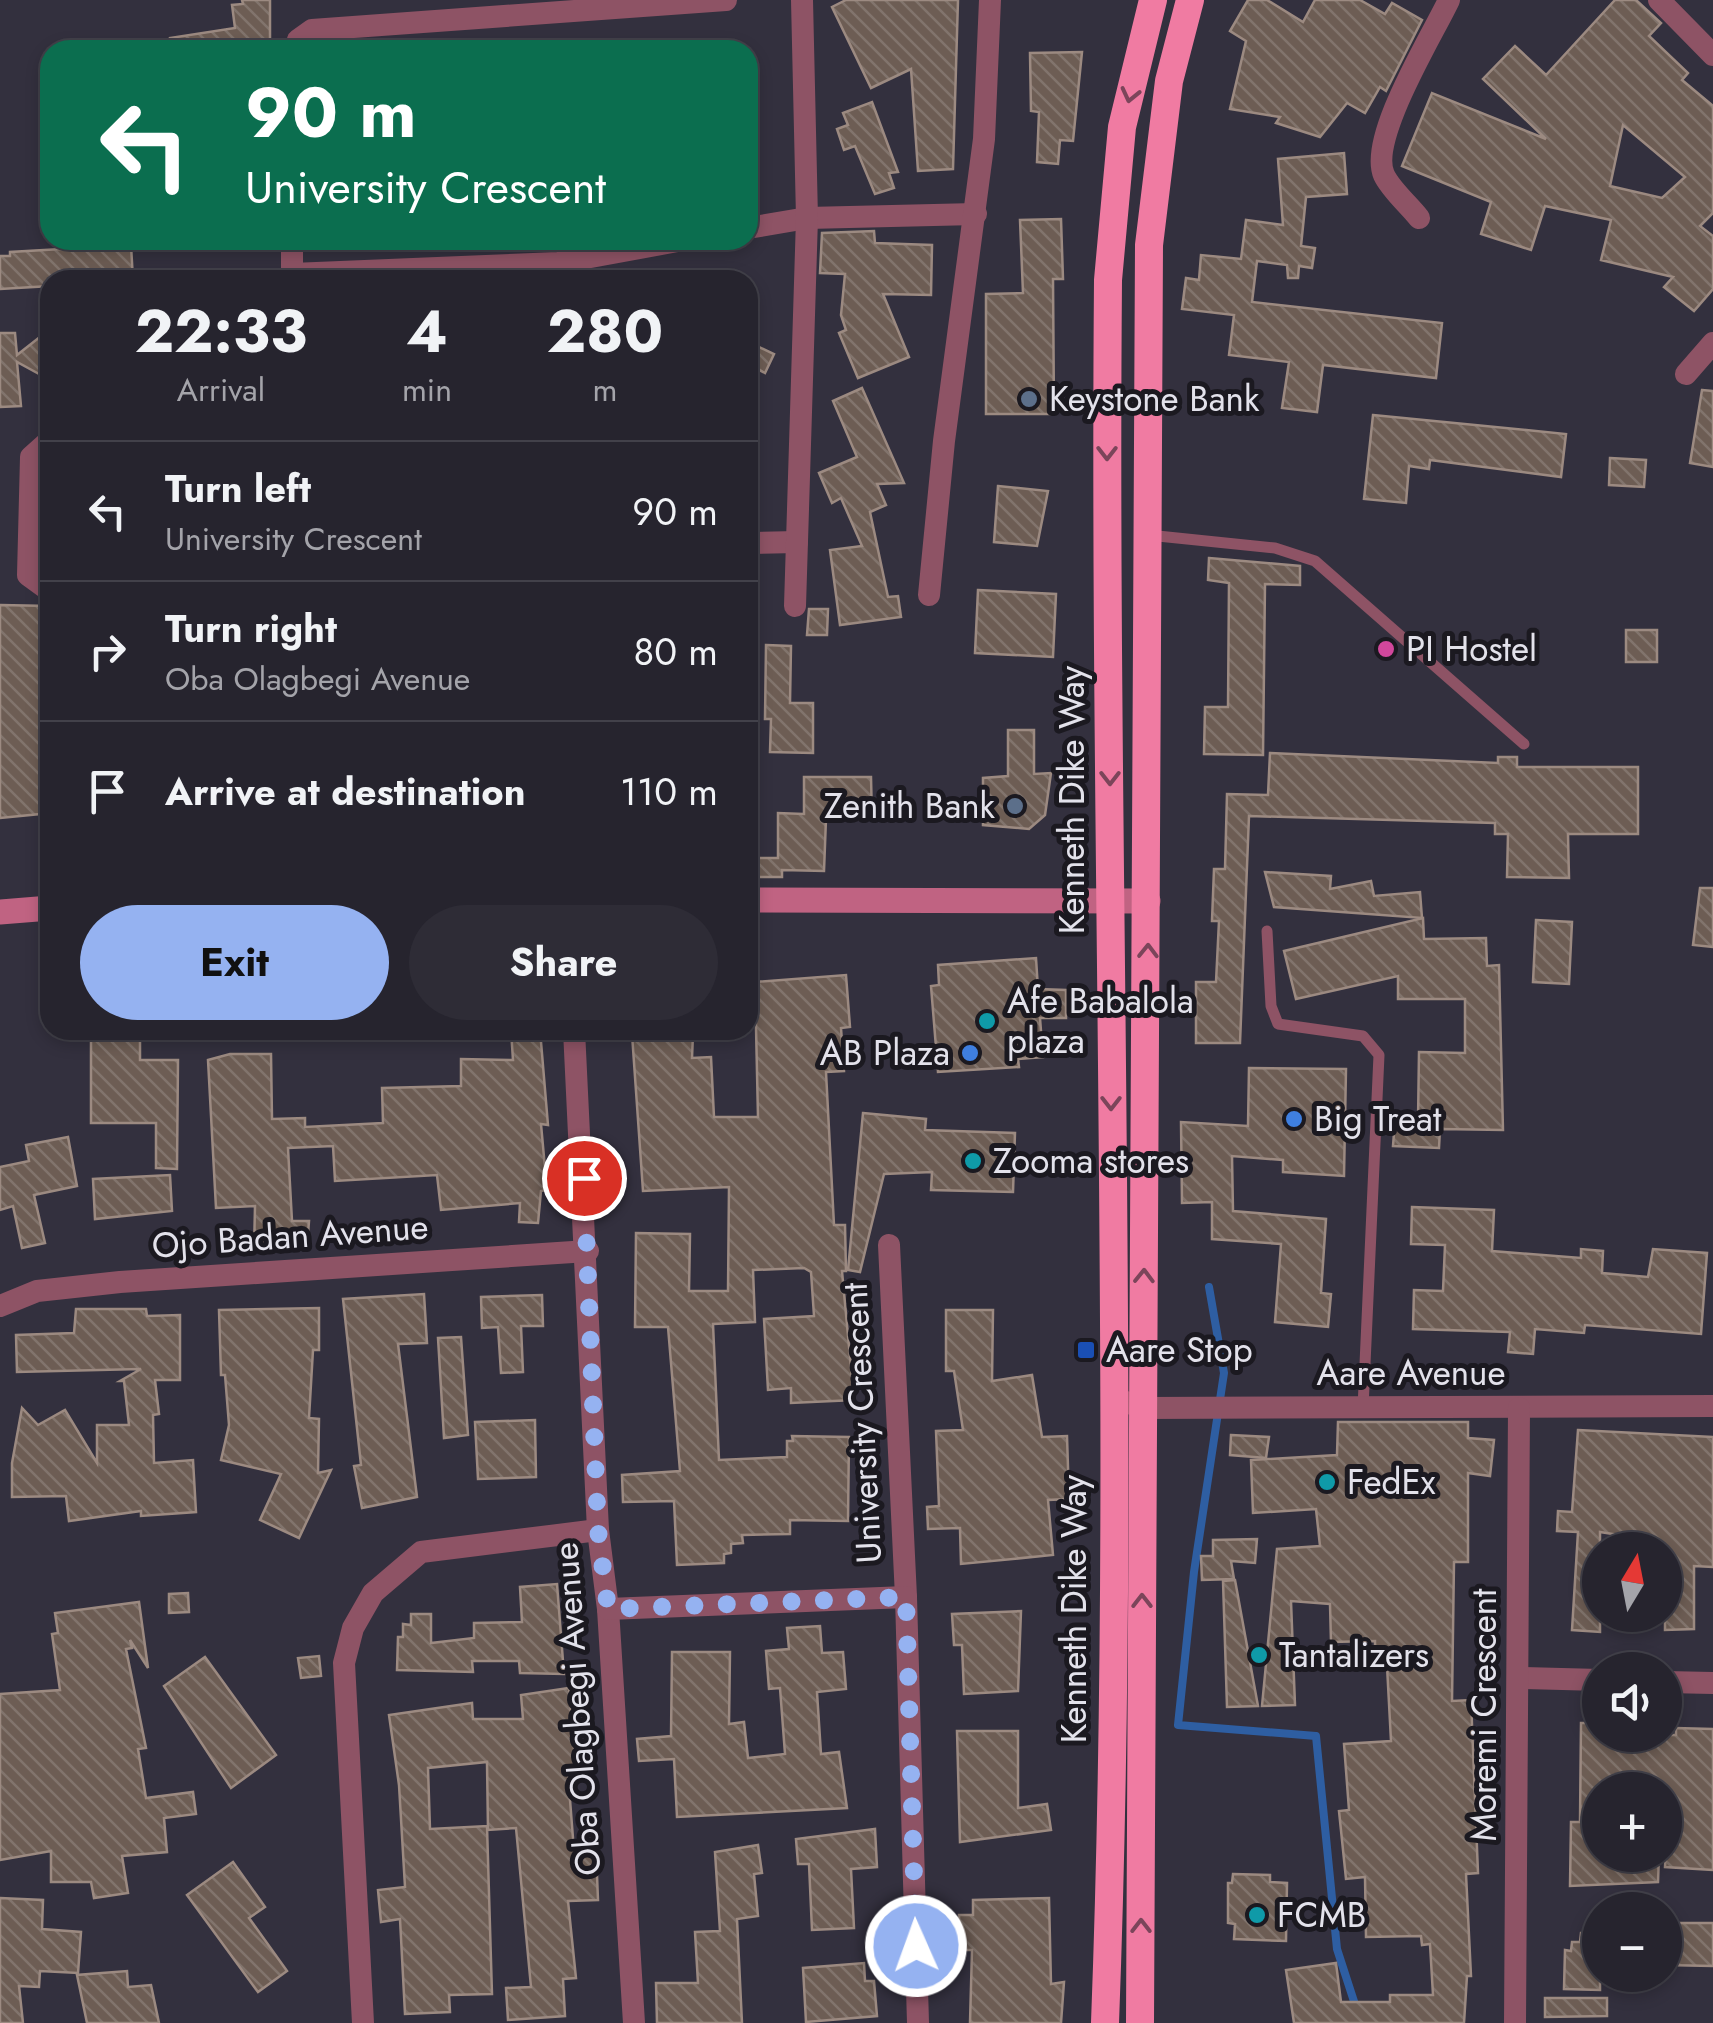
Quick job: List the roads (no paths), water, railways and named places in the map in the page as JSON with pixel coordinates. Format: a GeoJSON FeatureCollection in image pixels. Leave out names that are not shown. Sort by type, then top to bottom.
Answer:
{"type":"FeatureCollection","features":[{"type":"Feature","properties":{"kind":"highway","name":"Kenneth Dike Way"},"geometry":{"type":"LineString","coordinates":[[1105,2023],[1110,1880],[1112,1397],[1109,263],[1122,127],[1153,0]]}},
{"type":"Feature","properties":{"kind":"highway","name":"Kenneth Dike Way"},"geometry":{"type":"LineString","coordinates":[[1140,2023],[1149,245],[1169,81],[1190,0]]}},
{"type":"Feature","properties":{"kind":"highway"},"geometry":{"type":"LineString","coordinates":[[1108,524],[1148,530]]}},
{"type":"Feature","properties":{"kind":"main road"},"geometry":{"type":"LineString","coordinates":[[758,900],[1148,901]]}},
{"type":"Feature","properties":{"kind":"main road"},"geometry":{"type":"LineString","coordinates":[[0,912],[40,909]]}},
{"type":"Feature","properties":{"kind":"street"},"geometry":{"type":"LineString","coordinates":[[298,40],[312,30],[726,0]]}},
{"type":"Feature","properties":{"kind":"street"},"geometry":{"type":"LineString","coordinates":[[795,606],[807,218],[802,0]]}},
{"type":"Feature","properties":{"kind":"street"},"geometry":{"type":"LineString","coordinates":[[929,595],[944,441],[984,139],[990,0]]}},
{"type":"Feature","properties":{"kind":"street"},"geometry":{"type":"LineString","coordinates":[[1419,218],[1384,176],[1381,158],[1392,117],[1449,0]]}},
{"type":"Feature","properties":{"kind":"street"},"geometry":{"type":"LineString","coordinates":[[1659,0],[1713,55]]}},
{"type":"Feature","properties":{"kind":"street"},"geometry":{"type":"LineString","coordinates":[[758,226],[807,218],[976,214]]}},
{"type":"Feature","properties":{"kind":"street"},"geometry":{"type":"LineString","coordinates":[[416,270],[558,262],[626,250]]}},
{"type":"Feature","properties":{"kind":"street"},"geometry":{"type":"LineString","coordinates":[[1686,374],[1713,344]]}},
{"type":"Feature","properties":{"kind":"street"},"geometry":{"type":"LineString","coordinates":[[40,448],[30,457],[25,552],[28,574],[40,584]]}},
{"type":"Feature","properties":{"kind":"street"},"geometry":{"type":"LineString","coordinates":[[758,542],[797,542]]}},
{"type":"Feature","properties":{"kind":"street","name":"Oba Olagbegi Avenue"},"geometry":{"type":"LineString","coordinates":[[575,1040],[588,1251],[598,1530],[608,1609],[634,2023]]}},
{"type":"Feature","properties":{"kind":"street","name":"University Crescent"},"geometry":{"type":"LineString","coordinates":[[889,1245],[906,1597],[918,2023]]}},
{"type":"Feature","properties":{"kind":"street","name":"Ojo Badan Avenue"},"geometry":{"type":"LineString","coordinates":[[0,1306],[37,1291],[120,1282],[588,1251]]}},
{"type":"Feature","properties":{"kind":"street","name":"Aare Avenue"},"geometry":{"type":"LineString","coordinates":[[1112,1397],[1142,1408],[1713,1406]]}},
{"type":"Feature","properties":{"kind":"street","name":"Moremi Crescent"},"geometry":{"type":"LineString","coordinates":[[1515,2023],[1519,1408]]}},
{"type":"Feature","properties":{"kind":"street"},"geometry":{"type":"LineString","coordinates":[[363,2023],[344,1663],[354,1628],[373,1593],[422,1552],[598,1530]]}},
{"type":"Feature","properties":{"kind":"street","name":"University Crescent"},"geometry":{"type":"LineString","coordinates":[[608,1609],[906,1597]]}},
{"type":"Feature","properties":{"kind":"street"},"geometry":{"type":"LineString","coordinates":[[1520,1678],[1582,1680]]}},
{"type":"Feature","properties":{"kind":"street"},"geometry":{"type":"LineString","coordinates":[[1682,1682],[1713,1683]]}},
{"type":"Feature","properties":{"kind":"lane"},"geometry":{"type":"LineString","coordinates":[[1148,530],[1275,548],[1315,561],[1524,744]]}},
{"type":"Feature","properties":{"kind":"lane"},"geometry":{"type":"LineString","coordinates":[[1267,932],[1271,1006],[1278,1024],[1362,1036],[1378,1055],[1363,1408]]}},
{"type":"Feature","properties":{"kind":"waterway"},"geometry":{"type":"LineString","coordinates":[[1209,1287],[1224,1373],[1194,1572],[1178,1725],[1316,1736],[1337,1949],[1361,2023]]}},
{"type":"Feature","properties":{"kind":"place","name":"Keystone Bank"},"geometry":{"type":"Point","coordinates":[1029,399]}},
{"type":"Feature","properties":{"kind":"place","name":"PI Hostel"},"geometry":{"type":"Point","coordinates":[1386,649]}},
{"type":"Feature","properties":{"kind":"place","name":"Zenith Bank"},"geometry":{"type":"Point","coordinates":[1015,806]}},
{"type":"Feature","properties":{"kind":"place","name":"Afe Babalola plaza"},"geometry":{"type":"Point","coordinates":[987,1021]}},
{"type":"Feature","properties":{"kind":"place","name":"AB Plaza"},"geometry":{"type":"Point","coordinates":[970,1053]}},
{"type":"Feature","properties":{"kind":"place","name":"Big Treat"},"geometry":{"type":"Point","coordinates":[1294,1119]}},
{"type":"Feature","properties":{"kind":"place","name":"Zooma stores"},"geometry":{"type":"Point","coordinates":[973,1161]}},
{"type":"Feature","properties":{"kind":"place","name":"Aare Stop"},"geometry":{"type":"Point","coordinates":[1086,1350]}},
{"type":"Feature","properties":{"kind":"place","name":"FedEx"},"geometry":{"type":"Point","coordinates":[1327,1482]}},
{"type":"Feature","properties":{"kind":"place","name":"Tantalizers"},"geometry":{"type":"Point","coordinates":[1259,1655]}},
{"type":"Feature","properties":{"kind":"place","name":"FCMB"},"geometry":{"type":"Point","coordinates":[1257,1915]}}]}
